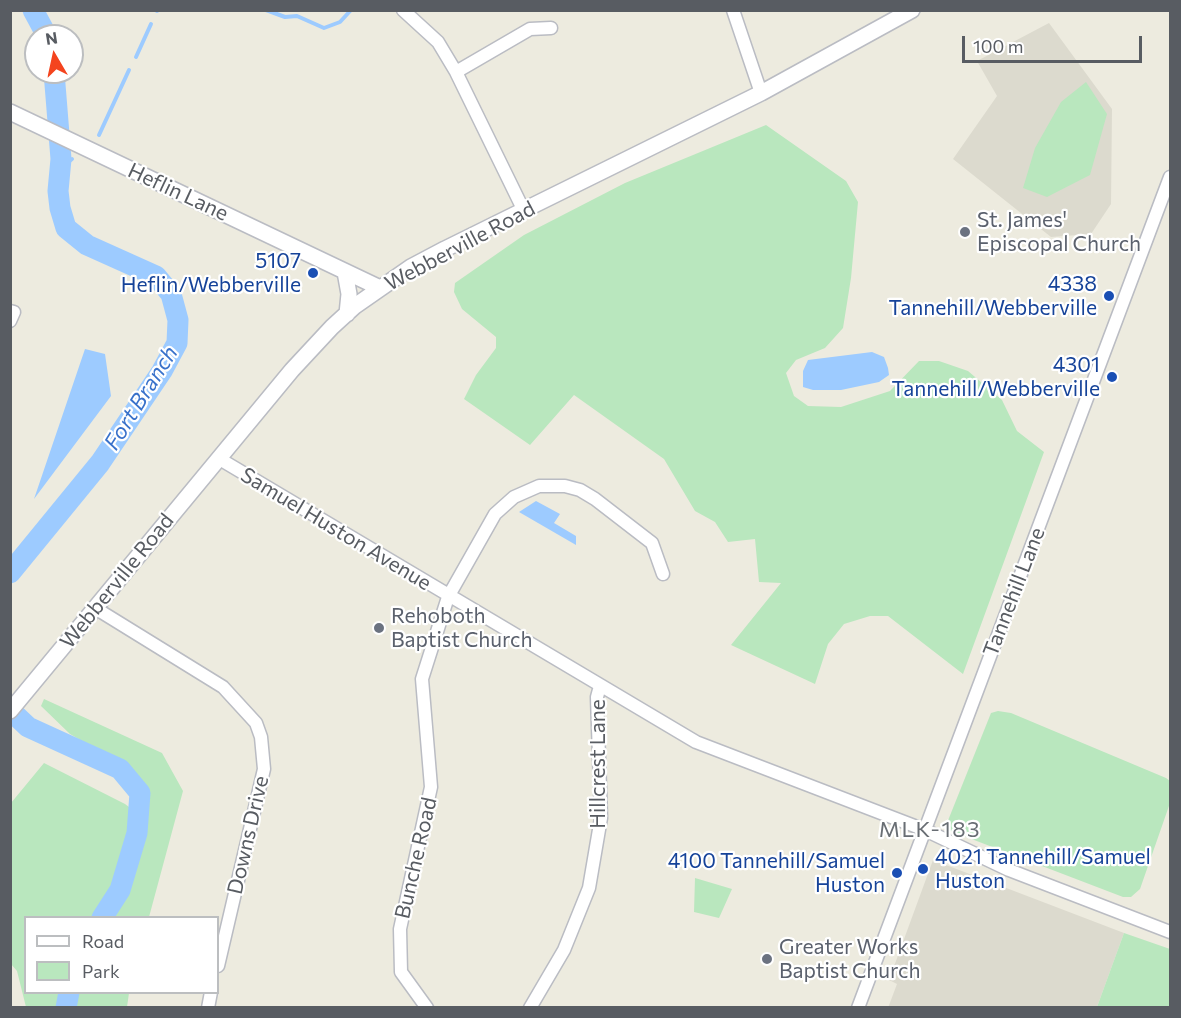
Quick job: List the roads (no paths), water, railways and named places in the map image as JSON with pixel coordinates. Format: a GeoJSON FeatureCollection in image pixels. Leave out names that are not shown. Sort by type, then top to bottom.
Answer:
{"type":"FeatureCollection","features":[{"type":"Feature","properties":{"kind":"street"},"geometry":{"type":"LineString","coordinates":[[403,10],[438,42],[456,72],[524,211]]}},
{"type":"Feature","properties":{"kind":"street"},"geometry":{"type":"LineString","coordinates":[[733,10],[761,93]]}},
{"type":"Feature","properties":{"kind":"street","name":"Webberville Road"},"geometry":{"type":"LineString","coordinates":[[15,705],[312,346],[380,288],[420,263],[761,93],[912,10]]}},
{"type":"Feature","properties":{"kind":"street"},"geometry":{"type":"LineString","coordinates":[[456,72],[530,29],[551,28]]}},
{"type":"Feature","properties":{"kind":"street","name":"Heflin Lane"},"geometry":{"type":"LineString","coordinates":[[10,112],[380,288]]}},
{"type":"Feature","properties":{"kind":"street","name":"Tannehill Lane"},"geometry":{"type":"LineString","coordinates":[[858,1008],[1170,177]]}},
{"type":"Feature","properties":{"kind":"street"},"geometry":{"type":"LineString","coordinates":[[345,272],[348,294],[347,314]]}},
{"type":"Feature","properties":{"kind":"street","name":"Samuel Huston Avenue"},"geometry":{"type":"LineString","coordinates":[[218,458],[448,597],[711,749],[925,830],[1010,870],[1170,932]]}},
{"type":"Feature","properties":{"kind":"street","name":"Bunche Road"},"geometry":{"type":"LineString","coordinates":[[427,1008],[401,972],[400,929],[431,787],[422,679],[448,597],[495,514],[514,497],[539,486],[565,486],[580,490],[595,499],[652,543],[663,574]]}},
{"type":"Feature","properties":{"kind":"street","name":"Downs Drive"},"geometry":{"type":"LineString","coordinates":[[95,608],[223,687],[256,723],[261,736],[264,770],[219,962]]}},
{"type":"Feature","properties":{"kind":"street","name":"Hillcrest Lane"},"geometry":{"type":"LineString","coordinates":[[530,1008],[564,950],[589,888],[601,818],[597,720],[597,693],[600,686]]}},
{"type":"Feature","properties":{"kind":"water"},"geometry":{"type":"Polygon","coordinates":[[[85,349],[105,354],[111,396],[34,499],[85,349]]]}},
{"type":"Feature","properties":{"kind":"water"},"geometry":{"type":"Polygon","coordinates":[[[872,352],[884,357],[888,368],[889,375],[879,382],[841,390],[813,390],[803,387],[803,371],[808,360],[872,352]]]}},
{"type":"Feature","properties":{"kind":"water"},"geometry":{"type":"Polygon","coordinates":[[[536,501],[560,514],[554,523],[576,536],[576,545],[519,512],[536,501]]]}},
{"type":"Feature","properties":{"kind":"waterway","name":"Fort Branch"},"geometry":{"type":"LineString","coordinates":[[33,10],[41,24]]}},
{"type":"Feature","properties":{"kind":"waterway"},"geometry":{"type":"LineString","coordinates":[[266,10],[285,17],[297,16],[324,28],[340,22],[351,10]]}},
{"type":"Feature","properties":{"kind":"waterway"},"geometry":{"type":"LineString","coordinates":[[136,57],[151,24]]}},
{"type":"Feature","properties":{"kind":"waterway"},"geometry":{"type":"LineString","coordinates":[[99,135],[129,70]]}},
{"type":"Feature","properties":{"kind":"waterway","name":"Fort Branch"},"geometry":{"type":"LineString","coordinates":[[10,573],[100,463],[162,371],[177,343],[178,320],[171,294],[156,276],[87,245],[66,228],[58,191],[61,159],[55,84]]}},
{"type":"Feature","properties":{"kind":"waterway"},"geometry":{"type":"LineString","coordinates":[[60,169],[72,159]]}},
{"type":"Feature","properties":{"kind":"waterway","name":"Fort Branch"},"geometry":{"type":"LineString","coordinates":[[10,710],[28,727],[120,769],[140,793],[137,833],[120,890],[103,916]]}},
{"type":"Feature","properties":{"kind":"waterway","name":"Fort Branch"},"geometry":{"type":"LineString","coordinates":[[66,1008],[69,994]]}},
{"type":"Feature","properties":{"kind":"place","name":"St. James' Episcopal Church"},"geometry":{"type":"Point","coordinates":[965,232]}},
{"type":"Feature","properties":{"kind":"place","name":"5107 Heflin/Webberville"},"geometry":{"type":"Point","coordinates":[313,273]}},
{"type":"Feature","properties":{"kind":"place","name":"4338 Tannehill/Webberville"},"geometry":{"type":"Point","coordinates":[1109,296]}},
{"type":"Feature","properties":{"kind":"place","name":"4301 Tannehill/Webberville"},"geometry":{"type":"Point","coordinates":[1112,377]}},
{"type":"Feature","properties":{"kind":"place","name":"Rehoboth Baptist Church"},"geometry":{"type":"Point","coordinates":[379,628]}},
{"type":"Feature","properties":{"kind":"place","name":"4021 Tannehill/Samuel Huston"},"geometry":{"type":"Point","coordinates":[923,869]}},
{"type":"Feature","properties":{"kind":"place","name":"4100 Tannehill/Samuel Huston"},"geometry":{"type":"Point","coordinates":[897,873]}},
{"type":"Feature","properties":{"kind":"place","name":"Greater Works Baptist Church"},"geometry":{"type":"Point","coordinates":[767,959]}},
{"type":"Feature","properties":{"kind":"district","name":"MLK-183"},"geometry":{"type":"Point","coordinates":[930,830]}}]}
